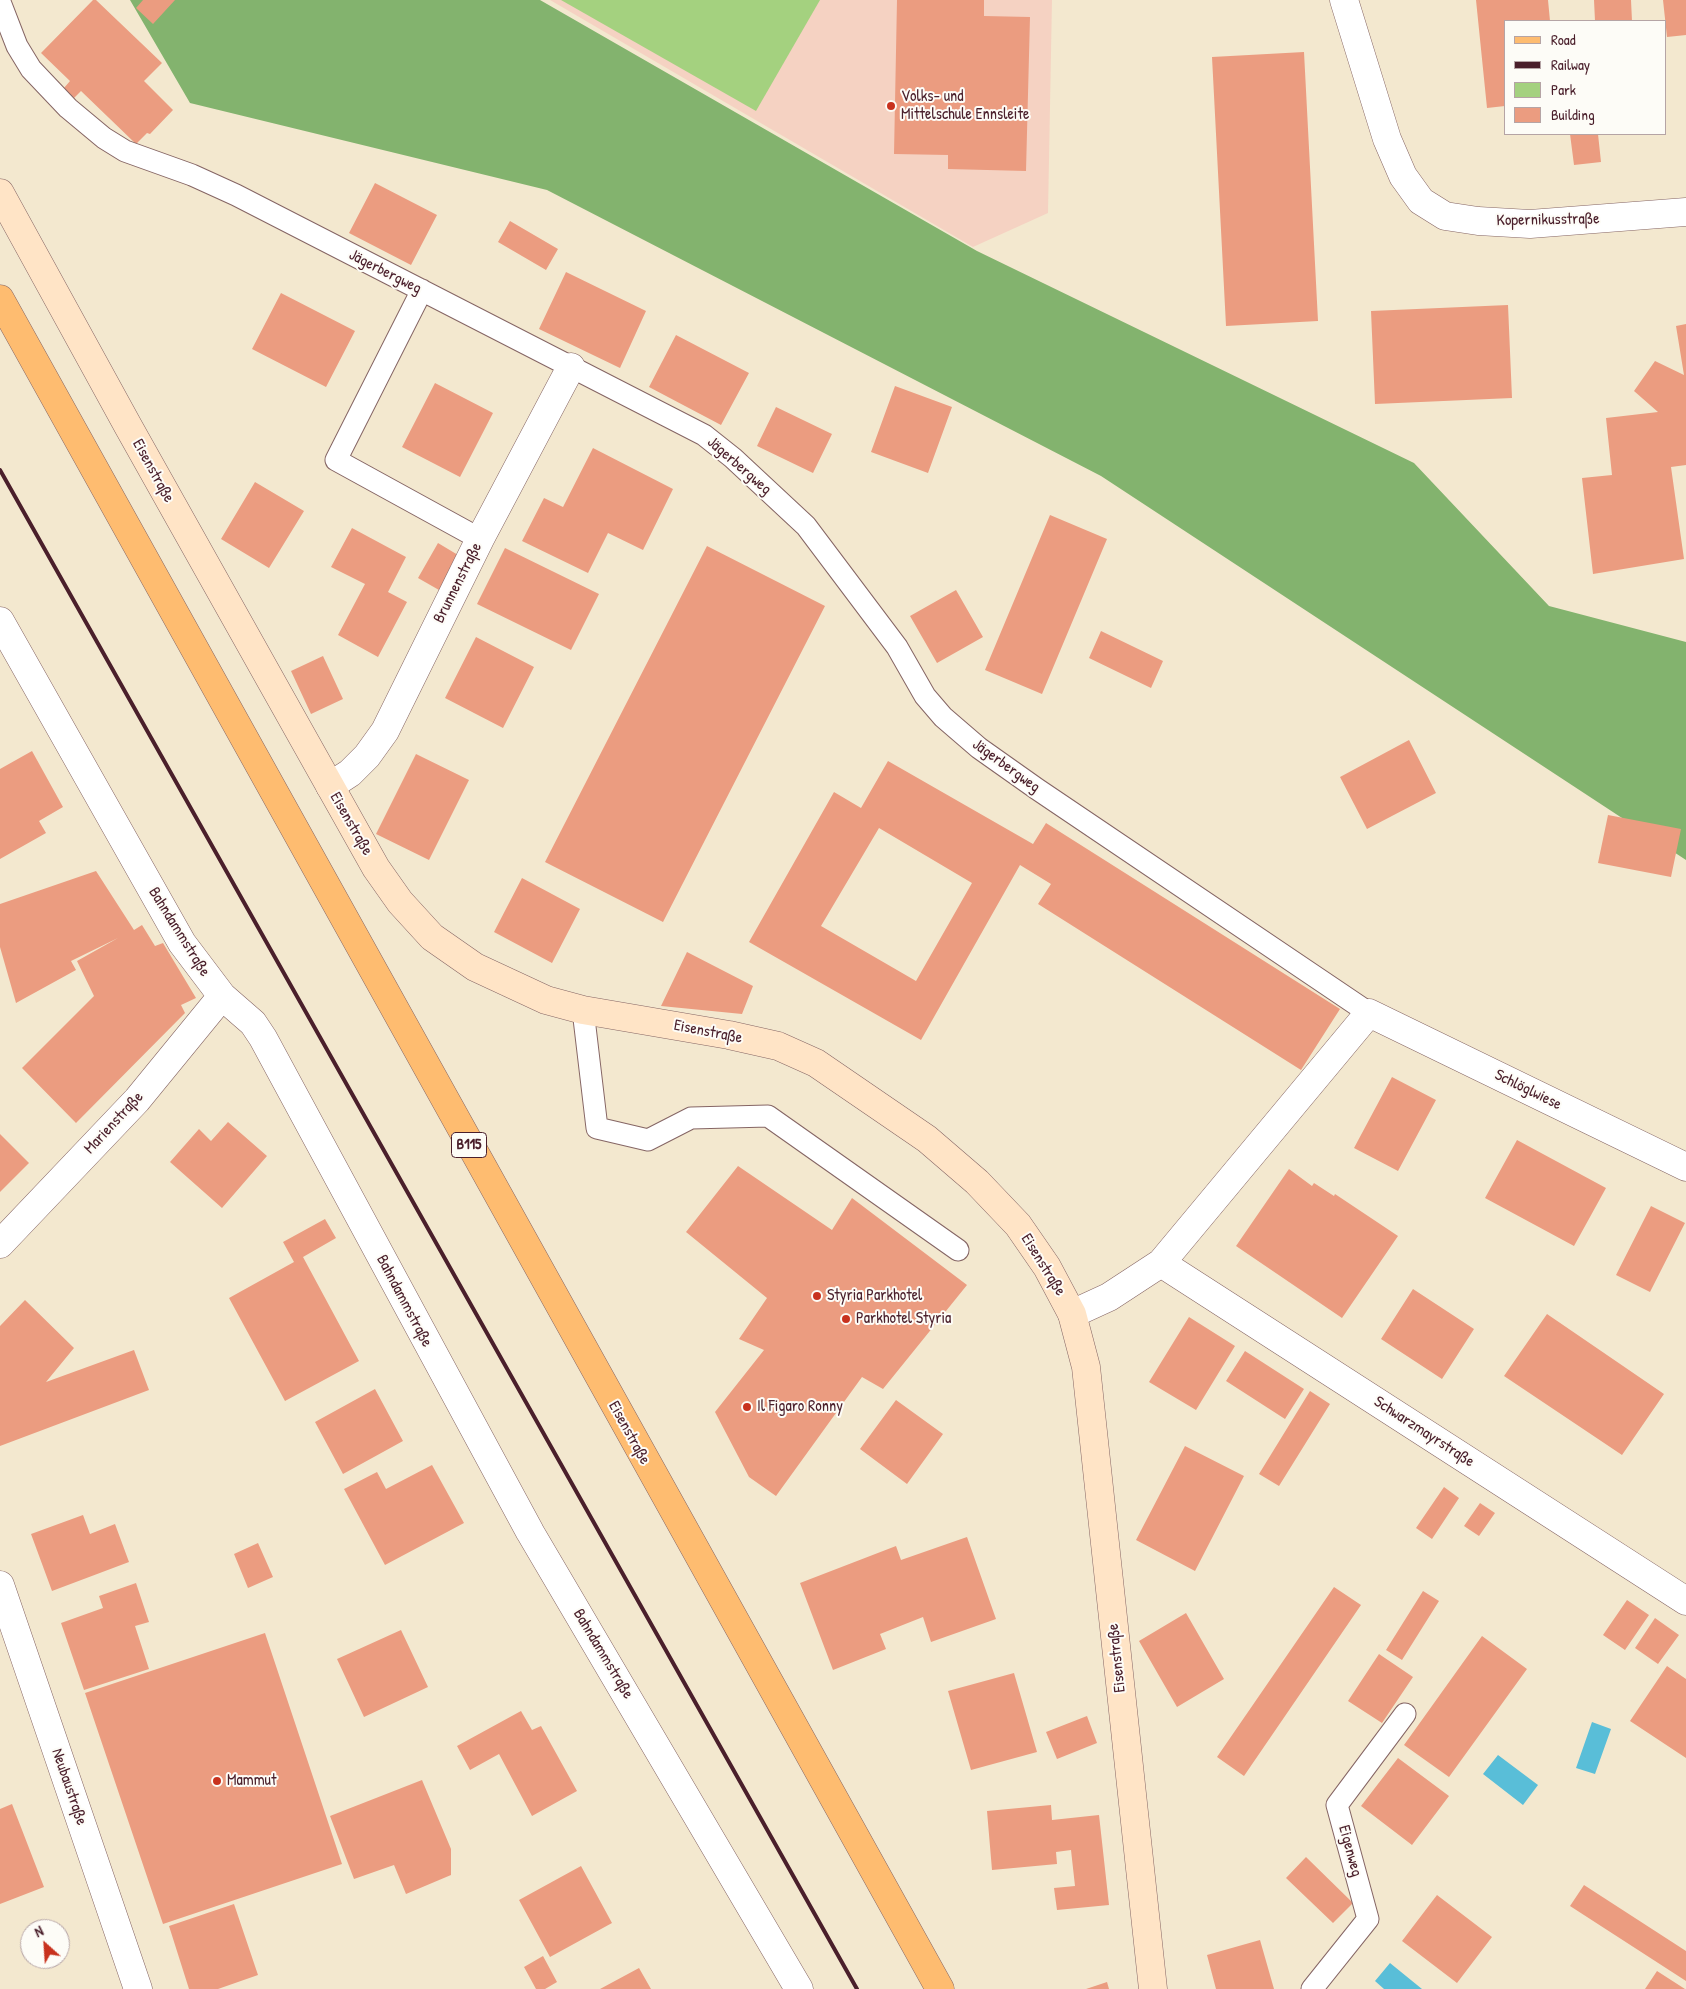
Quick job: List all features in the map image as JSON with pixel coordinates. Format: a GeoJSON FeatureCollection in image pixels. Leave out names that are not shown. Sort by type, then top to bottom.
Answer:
{"type":"FeatureCollection","features":[{"type":"Feature","properties":{"kind":"main road","name":"Eisenstraße"},"geometry":{"type":"LineString","coordinates":[[0,299],[404,1029],[940,1989]]}},
{"type":"Feature","properties":{"kind":"street","name":"Kopernikusstraße"},"geometry":{"type":"LineString","coordinates":[[1344,0],[1388,139],[1403,176],[1421,200],[1445,216],[1478,221],[1530,224],[1686,212]]}},
{"type":"Feature","properties":{"kind":"street","name":"Eisenstraße"},"geometry":{"type":"LineString","coordinates":[[0,192],[128,426],[376,868],[400,902],[432,937],[475,966],[509,984],[546,1000],[583,1010],[768,1044],[816,1063],[927,1139],[977,1182],[1018,1225],[1048,1267],[1072,1314],[1086,1367],[1153,1989]]}},
{"type":"Feature","properties":{"kind":"street","name":"Brunnenstraße"},"geometry":{"type":"LineString","coordinates":[[330,786],[350,773],[367,756],[385,731],[480,539],[571,367]]}},
{"type":"Feature","properties":{"kind":"street","name":"Bahndammstraße"},"geometry":{"type":"LineString","coordinates":[[0,621],[182,943],[222,996],[253,1023],[263,1038],[530,1532],[799,1989]]}},
{"type":"Feature","properties":{"kind":"street","name":"Marienstraße"},"geometry":{"type":"LineString","coordinates":[[0,1244],[137,1100],[222,996]]}},
{"type":"Feature","properties":{"kind":"street","name":"Schlöglwiese"},"geometry":{"type":"LineString","coordinates":[[1369,1013],[1686,1167]]}},
{"type":"Feature","properties":{"kind":"street"},"geometry":{"type":"LineString","coordinates":[[1072,1314],[1109,1297],[1161,1263],[1369,1013]]}},
{"type":"Feature","properties":{"kind":"street","name":"Schwarzmayrstraße"},"geometry":{"type":"LineString","coordinates":[[1161,1263],[1686,1601]]}},
{"type":"Feature","properties":{"kind":"street","name":"Neubaustraße"},"geometry":{"type":"LineString","coordinates":[[0,1585],[138,1989]]}},
{"type":"Feature","properties":{"kind":"lane","name":"Jägerbergweg"},"geometry":{"type":"LineString","coordinates":[[0,2],[17,46],[45,85],[104,138],[125,152],[192,175],[236,195],[704,435],[733,458],[806,526],[897,647],[925,696],[943,717],[979,748],[1037,790],[1369,1013]]}},
{"type":"Feature","properties":{"kind":"lane"},"geometry":{"type":"LineString","coordinates":[[422,290],[336,460],[480,539]]}},
{"type":"Feature","properties":{"kind":"lane"},"geometry":{"type":"LineString","coordinates":[[583,1010],[597,1128],[648,1140],[691,1118],[768,1116],[958,1250]]}},
{"type":"Feature","properties":{"kind":"lane","name":"Eigenweg"},"geometry":{"type":"LineString","coordinates":[[1312,1989],[1368,1919],[1337,1805],[1405,1714]]}},
{"type":"Feature","properties":{"kind":"shaded area","name":"Volks- und Mittelschule Ennsleite"},"geometry":{"type":"Polygon","coordinates":[[[550,0],[1052,0],[1048,213],[973,247],[550,0]]]}},
{"type":"Feature","properties":{"kind":"green space"},"geometry":{"type":"Polygon","coordinates":[[[130,0],[540,0],[977,251],[1414,463],[1549,606],[1686,642],[1686,860],[1101,476],[547,190],[190,103],[130,0]]]}},
{"type":"Feature","properties":{"kind":"green space"},"geometry":{"type":"Polygon","coordinates":[[[561,0],[820,0],[756,111],[561,0]]]}},
{"type":"Feature","properties":{"kind":"water"},"geometry":{"type":"Polygon","coordinates":[[[1592,1722],[1611,1729],[1595,1774],[1576,1768],[1592,1722]]]}},
{"type":"Feature","properties":{"kind":"water"},"geometry":{"type":"Polygon","coordinates":[[[1498,1755],[1538,1785],[1523,1805],[1483,1774],[1498,1755]]]}},
{"type":"Feature","properties":{"kind":"water"},"geometry":{"type":"Polygon","coordinates":[[[1390,1963],[1422,1989],[1384,1989],[1375,1981],[1390,1963]]]}},
{"type":"Feature","properties":{"kind":"building"},"geometry":{"type":"Polygon","coordinates":[[[93,0],[96,0],[162,63],[144,81],[173,110],[150,134],[147,133],[136,144],[81,91],[74,98],[64,88],[70,81],[41,53],[93,0]]]}},
{"type":"Feature","properties":{"kind":"building"},"geometry":{"type":"Polygon","coordinates":[[[143,0],[175,0],[153,24],[136,8],[143,0]]]}},
{"type":"Feature","properties":{"kind":"building"},"geometry":{"type":"Polygon","coordinates":[[[897,0],[984,0],[984,16],[1030,17],[1026,171],[948,169],[948,155],[894,154],[897,0]]]}},
{"type":"Feature","properties":{"kind":"building"},"geometry":{"type":"Polygon","coordinates":[[[1476,0],[1548,0],[1550,20],[1504,20],[1504,106],[1487,108],[1476,0]]]}},
{"type":"Feature","properties":{"kind":"building"},"geometry":{"type":"Polygon","coordinates":[[[1594,0],[1631,0],[1632,20],[1595,20],[1594,0]]]}},
{"type":"Feature","properties":{"kind":"building"},"geometry":{"type":"Polygon","coordinates":[[[1663,0],[1686,0],[1686,35],[1667,37],[1663,0]]]}},
{"type":"Feature","properties":{"kind":"building"},"geometry":{"type":"Polygon","coordinates":[[[1304,52],[1318,321],[1226,326],[1212,57],[1304,52]]]}},
{"type":"Feature","properties":{"kind":"building"},"geometry":{"type":"Polygon","coordinates":[[[1570,135],[1598,135],[1601,162],[1574,165],[1570,135]]]}},
{"type":"Feature","properties":{"kind":"building"},"geometry":{"type":"Polygon","coordinates":[[[375,183],[437,215],[411,265],[349,233],[375,183]]]}},
{"type":"Feature","properties":{"kind":"building"},"geometry":{"type":"Polygon","coordinates":[[[510,221],[558,249],[546,270],[498,242],[510,221]]]}},
{"type":"Feature","properties":{"kind":"building"},"geometry":{"type":"Polygon","coordinates":[[[566,272],[646,311],[620,368],[539,329],[566,272]]]}},
{"type":"Feature","properties":{"kind":"building"},"geometry":{"type":"Polygon","coordinates":[[[281,293],[355,331],[326,387],[252,349],[281,293]]]}},
{"type":"Feature","properties":{"kind":"building"},"geometry":{"type":"Polygon","coordinates":[[[1508,305],[1512,398],[1375,404],[1371,311],[1508,305]]]}},
{"type":"Feature","properties":{"kind":"building"},"geometry":{"type":"Polygon","coordinates":[[[1686,324],[1686,465],[1671,467],[1684,559],[1593,574],[1582,478],[1612,475],[1606,418],[1658,412],[1634,391],[1655,361],[1684,375],[1676,326],[1686,324]]]}},
{"type":"Feature","properties":{"kind":"building"},"geometry":{"type":"Polygon","coordinates":[[[676,335],[749,373],[721,425],[649,387],[676,335]]]}},
{"type":"Feature","properties":{"kind":"building"},"geometry":{"type":"Polygon","coordinates":[[[435,383],[493,413],[460,477],[402,447],[435,383]]]}},
{"type":"Feature","properties":{"kind":"building"},"geometry":{"type":"Polygon","coordinates":[[[895,386],[952,407],[928,473],[871,452],[895,386]]]}},
{"type":"Feature","properties":{"kind":"building"},"geometry":{"type":"Polygon","coordinates":[[[776,407],[832,434],[813,473],[757,446],[776,407]]]}},
{"type":"Feature","properties":{"kind":"building"},"geometry":{"type":"Polygon","coordinates":[[[593,448],[673,489],[643,550],[608,533],[588,573],[522,541],[544,498],[563,507],[593,448]]]}},
{"type":"Feature","properties":{"kind":"building"},"geometry":{"type":"Polygon","coordinates":[[[255,482],[304,511],[269,568],[221,539],[255,482]]]}},
{"type":"Feature","properties":{"kind":"building"},"geometry":{"type":"Polygon","coordinates":[[[1050,515],[1107,539],[1042,694],[985,670],[1050,515]]]}},
{"type":"Feature","properties":{"kind":"building"},"geometry":{"type":"Polygon","coordinates":[[[352,528],[406,557],[388,592],[407,602],[378,657],[338,635],[365,584],[331,567],[352,528]]]}},
{"type":"Feature","properties":{"kind":"building"},"geometry":{"type":"Polygon","coordinates":[[[438,543],[458,555],[439,590],[418,578],[438,543]]]}},
{"type":"Feature","properties":{"kind":"building"},"geometry":{"type":"Polygon","coordinates":[[[707,546],[825,606],[663,922],[545,862],[707,546]]]}},
{"type":"Feature","properties":{"kind":"building"},"geometry":{"type":"Polygon","coordinates":[[[505,548],[599,594],[571,650],[477,604],[505,548]]]}},
{"type":"Feature","properties":{"kind":"building"},"geometry":{"type":"Polygon","coordinates":[[[956,590],[983,637],[937,663],[910,616],[956,590]]]}},
{"type":"Feature","properties":{"kind":"building"},"geometry":{"type":"Polygon","coordinates":[[[1101,631],[1163,661],[1151,688],[1089,658],[1101,631]]]}},
{"type":"Feature","properties":{"kind":"building"},"geometry":{"type":"Polygon","coordinates":[[[476,637],[534,667],[503,728],[445,698],[476,637]]]}},
{"type":"Feature","properties":{"kind":"building"},"geometry":{"type":"Polygon","coordinates":[[[323,656],[343,699],[311,714],[291,671],[323,656]]]}},
{"type":"Feature","properties":{"kind":"building"},"geometry":{"type":"Polygon","coordinates":[[[1409,740],[1436,793],[1367,829],[1340,777],[1409,740]]]}},
{"type":"Feature","properties":{"kind":"building"},"geometry":{"type":"Polygon","coordinates":[[[32,751],[63,807],[39,821],[46,833],[0,859],[0,769],[32,751]]]}},
{"type":"Feature","properties":{"kind":"building"},"geometry":{"type":"Polygon","coordinates":[[[416,754],[469,780],[429,860],[376,834],[416,754]]]}},
{"type":"Feature","properties":{"kind":"building"},"geometry":{"type":"Polygon","coordinates":[[[888,761],[1033,844],[1046,823],[1340,1009],[1301,1070],[1038,904],[1051,884],[1020,865],[921,1040],[749,942],[834,792],[861,808],[888,761]],[[879,828],[821,926],[916,981],[972,883],[879,828]]]}},
{"type":"Feature","properties":{"kind":"building"},"geometry":{"type":"Polygon","coordinates":[[[1608,815],[1681,829],[1671,877],[1598,863],[1608,815]]]}},
{"type":"Feature","properties":{"kind":"building"},"geometry":{"type":"Polygon","coordinates":[[[96,871],[134,930],[142,925],[155,946],[163,943],[196,998],[181,1005],[185,1013],[76,1123],[22,1068],[94,996],[77,961],[118,938],[71,961],[76,970],[16,1003],[0,947],[0,904],[96,871]]]}},
{"type":"Feature","properties":{"kind":"building"},"geometry":{"type":"Polygon","coordinates":[[[522,878],[580,909],[552,963],[494,932],[522,878]]]}},
{"type":"Feature","properties":{"kind":"building"},"geometry":{"type":"Polygon","coordinates":[[[687,952],[753,986],[742,1014],[661,1006],[687,952]]]}},
{"type":"Feature","properties":{"kind":"building"},"geometry":{"type":"Polygon","coordinates":[[[1392,1077],[1436,1100],[1398,1171],[1354,1148],[1392,1077]]]}},
{"type":"Feature","properties":{"kind":"building"},"geometry":{"type":"Polygon","coordinates":[[[228,1122],[267,1156],[222,1208],[170,1162],[199,1129],[211,1141],[228,1122]]]}},
{"type":"Feature","properties":{"kind":"building"},"geometry":{"type":"Polygon","coordinates":[[[0,1134],[29,1163],[0,1192],[0,1134]]]}},
{"type":"Feature","properties":{"kind":"building"},"geometry":{"type":"Polygon","coordinates":[[[1517,1140],[1606,1188],[1574,1246],[1485,1198],[1517,1140]]]}},
{"type":"Feature","properties":{"kind":"building","name":"Parkhotel Styria"},"geometry":{"type":"Polygon","coordinates":[[[738,1166],[832,1230],[852,1198],[967,1285],[883,1389],[862,1377],[776,1496],[749,1477],[715,1412],[764,1350],[739,1339],[767,1298],[686,1232],[738,1166]]]}},
{"type":"Feature","properties":{"kind":"building"},"geometry":{"type":"Polygon","coordinates":[[[1289,1169],[1312,1186],[1314,1183],[1334,1196],[1335,1194],[1398,1236],[1342,1318],[1236,1246],[1289,1169]]]}},
{"type":"Feature","properties":{"kind":"building"},"geometry":{"type":"Polygon","coordinates":[[[1651,1206],[1685,1223],[1650,1292],[1616,1275],[1651,1206]]]}},
{"type":"Feature","properties":{"kind":"building"},"geometry":{"type":"Polygon","coordinates":[[[325,1219],[336,1238],[303,1257],[359,1361],[285,1401],[229,1298],[294,1262],[283,1242],[325,1219]]]}},
{"type":"Feature","properties":{"kind":"building"},"geometry":{"type":"Polygon","coordinates":[[[1413,1289],[1474,1329],[1442,1379],[1381,1339],[1413,1289]]]}},
{"type":"Feature","properties":{"kind":"building"},"geometry":{"type":"Polygon","coordinates":[[[25,1300],[74,1348],[46,1382],[134,1350],[149,1390],[0,1446],[0,1326],[25,1300]]]}},
{"type":"Feature","properties":{"kind":"building"},"geometry":{"type":"Polygon","coordinates":[[[1547,1314],[1664,1394],[1622,1455],[1504,1376],[1547,1314]]]}},
{"type":"Feature","properties":{"kind":"building"},"geometry":{"type":"Polygon","coordinates":[[[1189,1317],[1235,1346],[1196,1410],[1149,1382],[1189,1317]]]}},
{"type":"Feature","properties":{"kind":"building"},"geometry":{"type":"Polygon","coordinates":[[[1245,1351],[1304,1389],[1285,1419],[1226,1381],[1245,1351]]]}},
{"type":"Feature","properties":{"kind":"building"},"geometry":{"type":"Polygon","coordinates":[[[375,1389],[403,1441],[343,1474],[315,1422],[375,1389]]]}},
{"type":"Feature","properties":{"kind":"building"},"geometry":{"type":"Polygon","coordinates":[[[1310,1391],[1330,1404],[1279,1486],[1259,1474],[1310,1391]]]}},
{"type":"Feature","properties":{"kind":"building"},"geometry":{"type":"Polygon","coordinates":[[[896,1400],[943,1434],[907,1484],[860,1449],[896,1400]]]}},
{"type":"Feature","properties":{"kind":"building"},"geometry":{"type":"Polygon","coordinates":[[[1185,1446],[1244,1476],[1195,1571],[1136,1540],[1185,1446]]]}},
{"type":"Feature","properties":{"kind":"building"},"geometry":{"type":"Polygon","coordinates":[[[432,1465],[464,1523],[385,1565],[344,1489],[377,1472],[386,1489],[432,1465]]]}},
{"type":"Feature","properties":{"kind":"building"},"geometry":{"type":"Polygon","coordinates":[[[1444,1487],[1459,1498],[1432,1539],[1416,1528],[1444,1487]]]}},
{"type":"Feature","properties":{"kind":"building"},"geometry":{"type":"Polygon","coordinates":[[[1480,1503],[1495,1513],[1479,1536],[1464,1526],[1480,1503]]]}},
{"type":"Feature","properties":{"kind":"building"},"geometry":{"type":"Polygon","coordinates":[[[83,1515],[90,1534],[115,1524],[129,1562],[52,1591],[31,1534],[83,1515]]]}},
{"type":"Feature","properties":{"kind":"building"},"geometry":{"type":"Polygon","coordinates":[[[967,1537],[996,1619],[931,1642],[923,1617],[880,1634],[886,1649],[833,1670],[800,1583],[896,1546],[901,1560],[967,1537]]]}},
{"type":"Feature","properties":{"kind":"building"},"geometry":{"type":"Polygon","coordinates":[[[258,1543],[273,1577],[248,1588],[234,1554],[258,1543]]]}},
{"type":"Feature","properties":{"kind":"building"},"geometry":{"type":"Polygon","coordinates":[[[136,1583],[149,1622],[135,1626],[149,1669],[84,1690],[61,1623],[103,1608],[99,1596],[136,1583]]]}},
{"type":"Feature","properties":{"kind":"building"},"geometry":{"type":"Polygon","coordinates":[[[1334,1587],[1361,1605],[1244,1776],[1217,1757],[1334,1587]]]}},
{"type":"Feature","properties":{"kind":"building"},"geometry":{"type":"Polygon","coordinates":[[[1423,1591],[1439,1601],[1402,1660],[1386,1650],[1423,1591]]]}},
{"type":"Feature","properties":{"kind":"building"},"geometry":{"type":"Polygon","coordinates":[[[1627,1600],[1649,1615],[1625,1650],[1603,1635],[1627,1600]]]}},
{"type":"Feature","properties":{"kind":"building"},"geometry":{"type":"Polygon","coordinates":[[[1186,1613],[1224,1679],[1177,1707],[1139,1641],[1186,1613]]]}},
{"type":"Feature","properties":{"kind":"building"},"geometry":{"type":"Polygon","coordinates":[[[1655,1618],[1679,1635],[1658,1664],[1635,1648],[1655,1618]]]}},
{"type":"Feature","properties":{"kind":"building"},"geometry":{"type":"Polygon","coordinates":[[[401,1630],[428,1687],[364,1717],[337,1659],[401,1630]]]}},
{"type":"Feature","properties":{"kind":"building"},"geometry":{"type":"Polygon","coordinates":[[[265,1633],[342,1864],[163,1924],[85,1693],[265,1633]]]}},
{"type":"Feature","properties":{"kind":"building"},"geometry":{"type":"Polygon","coordinates":[[[1482,1636],[1527,1669],[1449,1777],[1404,1745],[1482,1636]]]}},
{"type":"Feature","properties":{"kind":"building"},"geometry":{"type":"Polygon","coordinates":[[[1379,1654],[1413,1677],[1382,1723],[1348,1701],[1379,1654]]]}},
{"type":"Feature","properties":{"kind":"building"},"geometry":{"type":"Polygon","coordinates":[[[1667,1666],[1686,1679],[1686,1758],[1630,1721],[1667,1666]]]}},
{"type":"Feature","properties":{"kind":"building"},"geometry":{"type":"Polygon","coordinates":[[[1014,1673],[1037,1752],[971,1770],[948,1691],[1014,1673]]]}},
{"type":"Feature","properties":{"kind":"building"},"geometry":{"type":"Polygon","coordinates":[[[521,1711],[532,1730],[541,1726],[577,1791],[532,1816],[499,1754],[470,1770],[457,1746],[521,1711]]]}},
{"type":"Feature","properties":{"kind":"building"},"geometry":{"type":"Polygon","coordinates":[[[1087,1716],[1097,1743],[1057,1759],[1046,1732],[1087,1716]]]}},
{"type":"Feature","properties":{"kind":"building"},"geometry":{"type":"Polygon","coordinates":[[[1398,1758],[1449,1796],[1412,1845],[1361,1806],[1398,1758]]]}},
{"type":"Feature","properties":{"kind":"building"},"geometry":{"type":"Polygon","coordinates":[[[422,1780],[451,1849],[451,1875],[406,1894],[394,1865],[354,1879],[330,1816],[422,1780]]]}},
{"type":"Feature","properties":{"kind":"building"},"geometry":{"type":"Polygon","coordinates":[[[12,1804],[44,1887],[0,1904],[0,1809],[12,1804]]]}},
{"type":"Feature","properties":{"kind":"building"},"geometry":{"type":"Polygon","coordinates":[[[1051,1805],[1052,1820],[1099,1815],[1109,1905],[1057,1910],[1054,1888],[1075,1886],[1071,1850],[1056,1852],[1057,1864],[992,1870],[987,1811],[1051,1805]]]}},
{"type":"Feature","properties":{"kind":"building"},"geometry":{"type":"Polygon","coordinates":[[[1306,1857],[1353,1903],[1333,1923],[1286,1878],[1306,1857]]]}},
{"type":"Feature","properties":{"kind":"building"},"geometry":{"type":"Polygon","coordinates":[[[581,1866],[612,1923],[550,1957],[519,1900],[581,1866]]]}},
{"type":"Feature","properties":{"kind":"building"},"geometry":{"type":"Polygon","coordinates":[[[1584,1885],[1686,1951],[1686,1981],[1570,1906],[1584,1885]]]}},
{"type":"Feature","properties":{"kind":"building"},"geometry":{"type":"Polygon","coordinates":[[[1437,1895],[1492,1937],[1457,1983],[1402,1941],[1437,1895]]]}},
{"type":"Feature","properties":{"kind":"building"},"geometry":{"type":"Polygon","coordinates":[[[234,1904],[258,1975],[218,1989],[189,1989],[169,1926],[234,1904]]]}},
{"type":"Feature","properties":{"kind":"building"},"geometry":{"type":"Polygon","coordinates":[[[1260,1940],[1274,1989],[1216,1989],[1207,1955],[1260,1940]]]}},
{"type":"Feature","properties":{"kind":"building"},"geometry":{"type":"Polygon","coordinates":[[[543,1956],[557,1982],[545,1989],[536,1989],[524,1967],[543,1956]]]}},
{"type":"Feature","properties":{"kind":"building"},"geometry":{"type":"Polygon","coordinates":[[[639,1968],[651,1989],[600,1989],[639,1968]]]}},
{"type":"Feature","properties":{"kind":"building"},"geometry":{"type":"Polygon","coordinates":[[[1657,1971],[1685,1989],[1645,1989],[1657,1971]]]}},
{"type":"Feature","properties":{"kind":"building"},"geometry":{"type":"Polygon","coordinates":[[[1107,1982],[1109,1989],[1086,1989],[1107,1982]]]}},
{"type":"Feature","properties":{"kind":"railway"},"geometry":{"type":"LineString","coordinates":[[0,470],[857,1989]]}},
{"type":"Feature","properties":{"kind":"place","name":"Volks- und Mittelschule Ennsleite"},"geometry":{"type":"Point","coordinates":[891,106]}},
{"type":"Feature","properties":{"kind":"place","name":"Styria Parkhotel"},"geometry":{"type":"Point","coordinates":[817,1296]}},
{"type":"Feature","properties":{"kind":"place","name":"Parkhotel Styria"},"geometry":{"type":"Point","coordinates":[846,1319]}},
{"type":"Feature","properties":{"kind":"place","name":"Il Figaro Ronny"},"geometry":{"type":"Point","coordinates":[747,1407]}},
{"type":"Feature","properties":{"kind":"place","name":"Mammut"},"geometry":{"type":"Point","coordinates":[217,1781]}}]}
